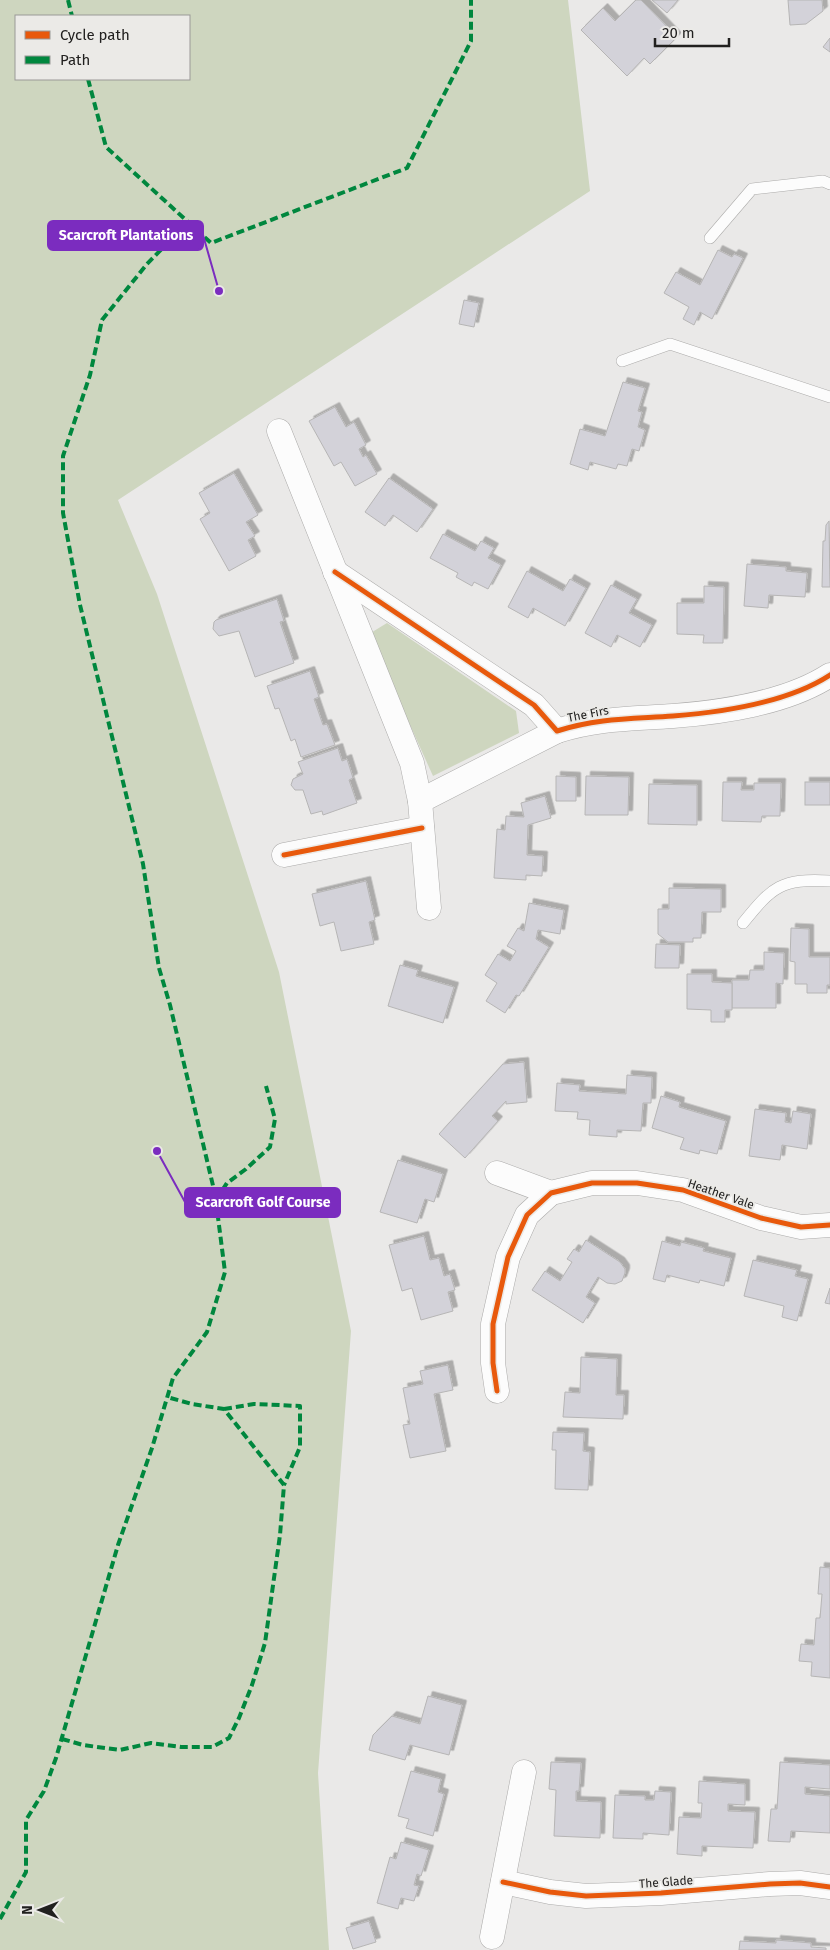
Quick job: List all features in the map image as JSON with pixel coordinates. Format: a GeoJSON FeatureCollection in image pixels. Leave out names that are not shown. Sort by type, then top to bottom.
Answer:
{"type":"FeatureCollection","features":[{"type":"Feature","properties":{"kind":"street"},"geometry":{"type":"LineString","coordinates":[[279,432],[412,763],[420,801],[429,908]]}},
{"type":"Feature","properties":{"kind":"street","name":"The Firs"},"geometry":{"type":"LineString","coordinates":[[335,572],[534,705],[557,731]]}},
{"type":"Feature","properties":{"kind":"street","name":"The Firs"},"geometry":{"type":"LineString","coordinates":[[420,801],[557,731],[608,719],[673,716],[712,712],[750,705],[805,688],[830,675]]}},
{"type":"Feature","properties":{"kind":"street"},"geometry":{"type":"LineString","coordinates":[[284,855],[422,828]]}},
{"type":"Feature","properties":{"kind":"street"},"geometry":{"type":"LineString","coordinates":[[497,1173],[551,1193]]}},
{"type":"Feature","properties":{"kind":"street","name":"Heather Vale"},"geometry":{"type":"LineString","coordinates":[[497,1391],[493,1362],[493,1324],[508,1257],[527,1215],[551,1193],[592,1183],[637,1183],[683,1190],[761,1218],[801,1227],[830,1225]]}},
{"type":"Feature","properties":{"kind":"street"},"geometry":{"type":"LineString","coordinates":[[492,1937],[524,1772]]}},
{"type":"Feature","properties":{"kind":"street","name":"The Glade"},"geometry":{"type":"LineString","coordinates":[[504,1882],[550,1892],[586,1896],[661,1893],[780,1883],[800,1883],[830,1887]]}},
{"type":"Feature","properties":{"kind":"lane"},"geometry":{"type":"LineString","coordinates":[[710,238],[752,189],[823,181],[830,184]]}},
{"type":"Feature","properties":{"kind":"lane"},"geometry":{"type":"LineString","coordinates":[[622,361],[670,344],[830,397]]}},
{"type":"Feature","properties":{"kind":"lane"},"geometry":{"type":"LineString","coordinates":[[743,923],[764,897],[777,888],[800,881],[830,881]]}},
{"type":"Feature","properties":{"kind":"green space"},"geometry":{"type":"Polygon","coordinates":[[[0,0],[568,0],[590,191],[118,500],[157,594],[279,972],[351,1331],[318,1773],[329,1950],[0,1950],[0,0]]]}},
{"type":"Feature","properties":{"kind":"green space"},"geometry":{"type":"Polygon","coordinates":[[[387,623],[516,711],[519,733],[433,776],[369,634],[387,623]]]}},
{"type":"Feature","properties":{"kind":"building"},"geometry":{"type":"Polygon","coordinates":[[[636,0],[641,0],[677,37],[650,64],[644,58],[627,76],[581,30],[603,8],[615,21],[636,0]]]}},
{"type":"Feature","properties":{"kind":"building"},"geometry":{"type":"Polygon","coordinates":[[[652,0],[678,0],[667,13],[652,0]]]}},
{"type":"Feature","properties":{"kind":"building"},"geometry":{"type":"Polygon","coordinates":[[[788,0],[822,0],[823,11],[806,24],[790,25],[788,0]]]}},
{"type":"Feature","properties":{"kind":"building"},"geometry":{"type":"Polygon","coordinates":[[[830,38],[830,52],[823,47],[830,38]]]}},
{"type":"Feature","properties":{"kind":"building"},"geometry":{"type":"Polygon","coordinates":[[[718,250],[732,257],[734,254],[743,258],[712,319],[700,312],[694,325],[683,319],[689,307],[664,293],[676,272],[700,285],[718,250]]]}},
{"type":"Feature","properties":{"kind":"building"},"geometry":{"type":"Polygon","coordinates":[[[464,300],[479,303],[474,327],[459,324],[464,300]]]}},
{"type":"Feature","properties":{"kind":"building"},"geometry":{"type":"Polygon","coordinates":[[[623,382],[645,388],[638,411],[642,412],[638,427],[645,430],[639,451],[632,449],[627,466],[618,464],[616,469],[590,462],[588,470],[570,464],[580,429],[605,436],[623,382]]]}},
{"type":"Feature","properties":{"kind":"building"},"geometry":{"type":"Polygon","coordinates":[[[335,407],[346,427],[354,422],[366,445],[359,449],[363,457],[366,455],[377,474],[355,486],[341,462],[334,466],[309,421],[335,407]]]}},
{"type":"Feature","properties":{"kind":"building"},"geometry":{"type":"Polygon","coordinates":[[[234,473],[258,515],[246,522],[255,536],[248,540],[256,556],[229,571],[200,519],[210,513],[199,493],[234,473]]]}},
{"type":"Feature","properties":{"kind":"building"},"geometry":{"type":"Polygon","coordinates":[[[389,478],[433,509],[417,532],[393,515],[385,526],[365,512],[389,478]]]}},
{"type":"Feature","properties":{"kind":"building"},"geometry":{"type":"Polygon","coordinates":[[[829,521],[830,587],[822,587],[823,541],[825,541],[826,525],[829,521]]]}},
{"type":"Feature","properties":{"kind":"building"},"geometry":{"type":"Polygon","coordinates":[[[443,534],[475,551],[481,541],[494,548],[488,558],[501,565],[488,589],[474,582],[472,586],[456,577],[458,573],[430,558],[443,534]]]}},
{"type":"Feature","properties":{"kind":"building"},"geometry":{"type":"Polygon","coordinates":[[[747,564],[786,567],[786,571],[807,573],[805,597],[769,595],[768,608],[744,606],[747,564]]]}},
{"type":"Feature","properties":{"kind":"building"},"geometry":{"type":"Polygon","coordinates":[[[527,571],[563,591],[570,579],[586,588],[565,626],[533,608],[528,618],[508,607],[527,571]]]}},
{"type":"Feature","properties":{"kind":"building"},"geometry":{"type":"Polygon","coordinates":[[[611,585],[637,599],[629,613],[652,625],[640,647],[617,635],[611,647],[585,633],[611,585]]]}},
{"type":"Feature","properties":{"kind":"building"},"geometry":{"type":"Polygon","coordinates":[[[704,586],[724,587],[723,643],[703,643],[704,635],[677,634],[677,603],[704,603],[704,586]]]}},
{"type":"Feature","properties":{"kind":"building"},"geometry":{"type":"Polygon","coordinates":[[[277,599],[284,621],[280,622],[294,663],[255,677],[239,631],[219,636],[213,629],[214,622],[277,599]]]}},
{"type":"Feature","properties":{"kind":"building"},"geometry":{"type":"Polygon","coordinates":[[[310,671],[319,697],[314,699],[323,725],[327,724],[335,745],[301,757],[295,739],[291,741],[279,708],[275,709],[267,686],[310,671]]]}},
{"type":"Feature","properties":{"kind":"building"},"geometry":{"type":"Polygon","coordinates":[[[338,748],[342,761],[347,759],[353,778],[349,780],[357,803],[323,815],[322,811],[311,814],[303,790],[295,790],[291,785],[293,779],[303,774],[298,762],[338,748]]]}},
{"type":"Feature","properties":{"kind":"building"},"geometry":{"type":"Polygon","coordinates":[[[556,776],[576,777],[576,801],[556,801],[556,776]]]}},
{"type":"Feature","properties":{"kind":"building"},"geometry":{"type":"Polygon","coordinates":[[[586,776],[629,777],[628,815],[585,815],[586,776]]]}},
{"type":"Feature","properties":{"kind":"building"},"geometry":{"type":"Polygon","coordinates":[[[723,782],[742,782],[741,790],[754,790],[754,783],[781,783],[780,816],[762,816],[761,822],[722,821],[723,782]]]}},
{"type":"Feature","properties":{"kind":"building"},"geometry":{"type":"Polygon","coordinates":[[[805,782],[830,782],[830,805],[805,805],[805,782]]]}},
{"type":"Feature","properties":{"kind":"building"},"geometry":{"type":"Polygon","coordinates":[[[649,784],[697,785],[697,825],[648,824],[649,784]]]}},
{"type":"Feature","properties":{"kind":"building"},"geometry":{"type":"Polygon","coordinates":[[[545,796],[551,818],[528,825],[527,855],[543,856],[542,876],[526,875],[526,880],[494,878],[497,829],[505,830],[506,816],[524,817],[521,803],[545,796]]]}},
{"type":"Feature","properties":{"kind":"building"},"geometry":{"type":"Polygon","coordinates":[[[366,881],[375,920],[369,922],[374,944],[341,951],[334,922],[320,926],[312,894],[366,881]]]}},
{"type":"Feature","properties":{"kind":"building"},"geometry":{"type":"Polygon","coordinates":[[[669,888],[721,889],[721,912],[702,912],[701,938],[693,938],[693,942],[668,942],[658,934],[658,909],[669,909],[669,888]]]}},
{"type":"Feature","properties":{"kind":"building"},"geometry":{"type":"Polygon","coordinates":[[[529,903],[564,910],[560,934],[538,930],[536,939],[549,947],[519,996],[516,995],[505,1013],[486,1001],[497,983],[485,975],[498,954],[510,961],[516,951],[507,946],[518,928],[524,931],[529,903]]]}},
{"type":"Feature","properties":{"kind":"building"},"geometry":{"type":"Polygon","coordinates":[[[791,928],[809,929],[809,957],[830,957],[830,985],[827,985],[827,993],[807,993],[807,984],[795,984],[795,962],[790,961],[791,928]]]}},
{"type":"Feature","properties":{"kind":"building"},"geometry":{"type":"Polygon","coordinates":[[[656,944],[680,945],[679,968],[655,968],[656,944]]]}},
{"type":"Feature","properties":{"kind":"building"},"geometry":{"type":"Polygon","coordinates":[[[764,952],[784,953],[783,984],[776,983],[776,1008],[732,1008],[732,980],[749,980],[750,970],[764,970],[764,952]]]}},
{"type":"Feature","properties":{"kind":"building"},"geometry":{"type":"Polygon","coordinates":[[[400,965],[418,970],[416,976],[454,987],[443,1023],[388,1006],[400,965]]]}},
{"type":"Feature","properties":{"kind":"building"},"geometry":{"type":"Polygon","coordinates":[[[687,974],[712,974],[712,982],[732,983],[732,1010],[725,1010],[725,1022],[711,1022],[711,1010],[687,1009],[687,974]]]}},
{"type":"Feature","properties":{"kind":"building"},"geometry":{"type":"Polygon","coordinates":[[[524,1062],[527,1102],[506,1104],[506,1101],[492,1116],[498,1121],[465,1158],[439,1134],[503,1064],[524,1062]]]}},
{"type":"Feature","properties":{"kind":"building"},"geometry":{"type":"Polygon","coordinates":[[[627,1075],[652,1077],[651,1103],[643,1103],[641,1131],[617,1130],[617,1137],[589,1135],[590,1120],[577,1119],[578,1112],[555,1111],[557,1083],[580,1085],[579,1091],[626,1094],[627,1075]]]}},
{"type":"Feature","properties":{"kind":"building"},"geometry":{"type":"Polygon","coordinates":[[[661,1096],[680,1102],[679,1107],[726,1121],[717,1154],[700,1150],[699,1154],[680,1149],[684,1138],[652,1128],[661,1096]]]}},
{"type":"Feature","properties":{"kind":"building"},"geometry":{"type":"Polygon","coordinates":[[[755,1109],[786,1113],[785,1122],[791,1123],[793,1111],[811,1114],[807,1149],[782,1145],[780,1160],[749,1156],[755,1109]]]}},
{"type":"Feature","properties":{"kind":"building"},"geometry":{"type":"Polygon","coordinates":[[[398,1160],[443,1174],[434,1202],[425,1199],[417,1223],[380,1212],[398,1160]]]}},
{"type":"Feature","properties":{"kind":"building"},"geometry":{"type":"Polygon","coordinates":[[[424,1236],[430,1260],[439,1258],[444,1276],[450,1274],[455,1290],[448,1292],[453,1311],[421,1320],[412,1288],[402,1291],[389,1245],[424,1236]]]}},
{"type":"Feature","properties":{"kind":"building"},"geometry":{"type":"Polygon","coordinates":[[[586,1240],[620,1262],[625,1269],[625,1273],[622,1281],[615,1284],[607,1283],[598,1277],[586,1297],[595,1303],[583,1323],[532,1290],[545,1271],[560,1281],[572,1262],[567,1259],[574,1249],[579,1252],[586,1240]]]}},
{"type":"Feature","properties":{"kind":"building"},"geometry":{"type":"Polygon","coordinates":[[[662,1241],[680,1246],[681,1242],[704,1248],[703,1251],[731,1258],[724,1286],[700,1280],[699,1283],[667,1275],[665,1282],[653,1279],[662,1241]]]}},
{"type":"Feature","properties":{"kind":"building"},"geometry":{"type":"Polygon","coordinates":[[[753,1260],[797,1270],[795,1276],[808,1279],[797,1321],[782,1317],[784,1306],[744,1296],[753,1260]]]}},
{"type":"Feature","properties":{"kind":"building"},"geometry":{"type":"Polygon","coordinates":[[[830,1288],[830,1304],[825,1303],[830,1288]]]}},
{"type":"Feature","properties":{"kind":"building"},"geometry":{"type":"Polygon","coordinates":[[[581,1357],[617,1359],[616,1395],[624,1395],[623,1419],[563,1417],[565,1392],[580,1393],[581,1357]]]}},
{"type":"Feature","properties":{"kind":"building"},"geometry":{"type":"Polygon","coordinates":[[[448,1365],[453,1390],[434,1394],[446,1451],[410,1458],[403,1425],[410,1424],[403,1388],[423,1384],[420,1371],[448,1365]]]}},
{"type":"Feature","properties":{"kind":"building"},"geometry":{"type":"Polygon","coordinates":[[[553,1432],[584,1433],[583,1451],[590,1452],[588,1490],[555,1489],[556,1450],[552,1450],[553,1432]]]}},
{"type":"Feature","properties":{"kind":"building"},"geometry":{"type":"Polygon","coordinates":[[[820,1567],[830,1568],[830,1678],[811,1676],[812,1662],[799,1661],[801,1644],[814,1645],[816,1618],[820,1618],[822,1594],[818,1594],[820,1567]]]}},
{"type":"Feature","properties":{"kind":"building"},"geometry":{"type":"Polygon","coordinates":[[[428,1696],[462,1705],[449,1755],[410,1745],[405,1760],[369,1750],[373,1735],[392,1716],[420,1724],[428,1696]]]}},
{"type":"Feature","properties":{"kind":"building"},"geometry":{"type":"Polygon","coordinates":[[[551,1762],[581,1763],[579,1791],[576,1791],[576,1801],[601,1802],[600,1838],[554,1836],[556,1790],[549,1789],[551,1762]]]}},
{"type":"Feature","properties":{"kind":"building"},"geometry":{"type":"Polygon","coordinates":[[[780,1762],[830,1765],[830,1789],[805,1787],[805,1794],[830,1796],[830,1833],[791,1831],[790,1842],[768,1841],[771,1809],[777,1809],[780,1762]]]}},
{"type":"Feature","properties":{"kind":"building"},"geometry":{"type":"Polygon","coordinates":[[[411,1771],[441,1779],[438,1792],[444,1794],[433,1836],[406,1828],[409,1819],[398,1816],[411,1771]]]}},
{"type":"Feature","properties":{"kind":"building"},"geometry":{"type":"Polygon","coordinates":[[[699,1781],[745,1784],[745,1805],[728,1804],[728,1811],[755,1812],[753,1848],[702,1846],[702,1856],[677,1854],[679,1817],[701,1818],[702,1803],[698,1803],[699,1781]]]}},
{"type":"Feature","properties":{"kind":"building"},"geometry":{"type":"Polygon","coordinates":[[[655,1791],[671,1792],[669,1835],[643,1833],[643,1839],[613,1838],[615,1795],[645,1796],[645,1800],[654,1800],[655,1791]]]}},
{"type":"Feature","properties":{"kind":"building"},"geometry":{"type":"Polygon","coordinates":[[[401,1842],[429,1850],[421,1876],[417,1874],[414,1885],[419,1886],[414,1901],[401,1898],[398,1909],[377,1903],[390,1857],[396,1859],[401,1842]]]}},
{"type":"Feature","properties":{"kind":"building"},"geometry":{"type":"Polygon","coordinates":[[[369,1921],[376,1942],[353,1949],[346,1928],[369,1921]]]}},
{"type":"Feature","properties":{"kind":"building"},"geometry":{"type":"Polygon","coordinates":[[[776,1940],[811,1943],[811,1947],[826,1948],[826,1950],[739,1950],[740,1941],[776,1943],[776,1940]]]}},
{"type":"Feature","properties":{"kind":"marked path"},"geometry":{"type":"LineString","coordinates":[[68,0],[72,15]]}},
{"type":"Feature","properties":{"kind":"marked path"},"geometry":{"type":"LineString","coordinates":[[88,80],[106,147],[211,243],[407,168],[471,41],[471,0]]}},
{"type":"Feature","properties":{"kind":"marked path"},"geometry":{"type":"LineString","coordinates":[[0,1919],[26,1872],[26,1820],[44,1791],[56,1758],[118,1545],[152,1448],[173,1378],[207,1332],[225,1272],[215,1194],[170,1005],[159,968],[143,864],[80,605],[63,513],[63,456],[90,375],[102,320],[147,264],[188,222]]}},
{"type":"Feature","properties":{"kind":"marked path"},"geometry":{"type":"LineString","coordinates":[[216,1200],[227,1183],[270,1147],[275,1119],[266,1086]]}},
{"type":"Feature","properties":{"kind":"marked path"},"geometry":{"type":"LineString","coordinates":[[62,1739],[83,1745],[120,1750],[151,1743],[181,1747],[212,1747],[229,1738],[252,1685],[265,1643],[280,1535],[284,1485],[224,1409],[192,1404],[167,1397]]}},
{"type":"Feature","properties":{"kind":"marked path"},"geometry":{"type":"LineString","coordinates":[[224,1409],[254,1404],[300,1406],[300,1447],[284,1485]]}},
{"type":"Feature","properties":{"kind":"cycle path"},"geometry":{"type":"LineString","coordinates":[[335,572],[534,705],[557,731],[601,721],[734,709],[794,693],[830,675]]}},
{"type":"Feature","properties":{"kind":"cycle path"},"geometry":{"type":"LineString","coordinates":[[284,855],[422,828]]}},
{"type":"Feature","properties":{"kind":"cycle path"},"geometry":{"type":"LineString","coordinates":[[497,1391],[493,1363],[493,1324],[508,1257],[527,1215],[551,1193],[592,1183],[637,1183],[683,1190],[761,1218],[801,1227],[830,1225]]}},
{"type":"Feature","properties":{"kind":"cycle path"},"geometry":{"type":"LineString","coordinates":[[503,1882],[550,1892],[586,1896],[661,1893],[770,1884],[800,1883],[830,1887]]}},
{"type":"Feature","properties":{"kind":"place","name":"Scarcroft Plantations"},"geometry":{"type":"Point","coordinates":[219,291]}},
{"type":"Feature","properties":{"kind":"place","name":"Scarcroft Golf Course"},"geometry":{"type":"Point","coordinates":[157,1151]}}]}
